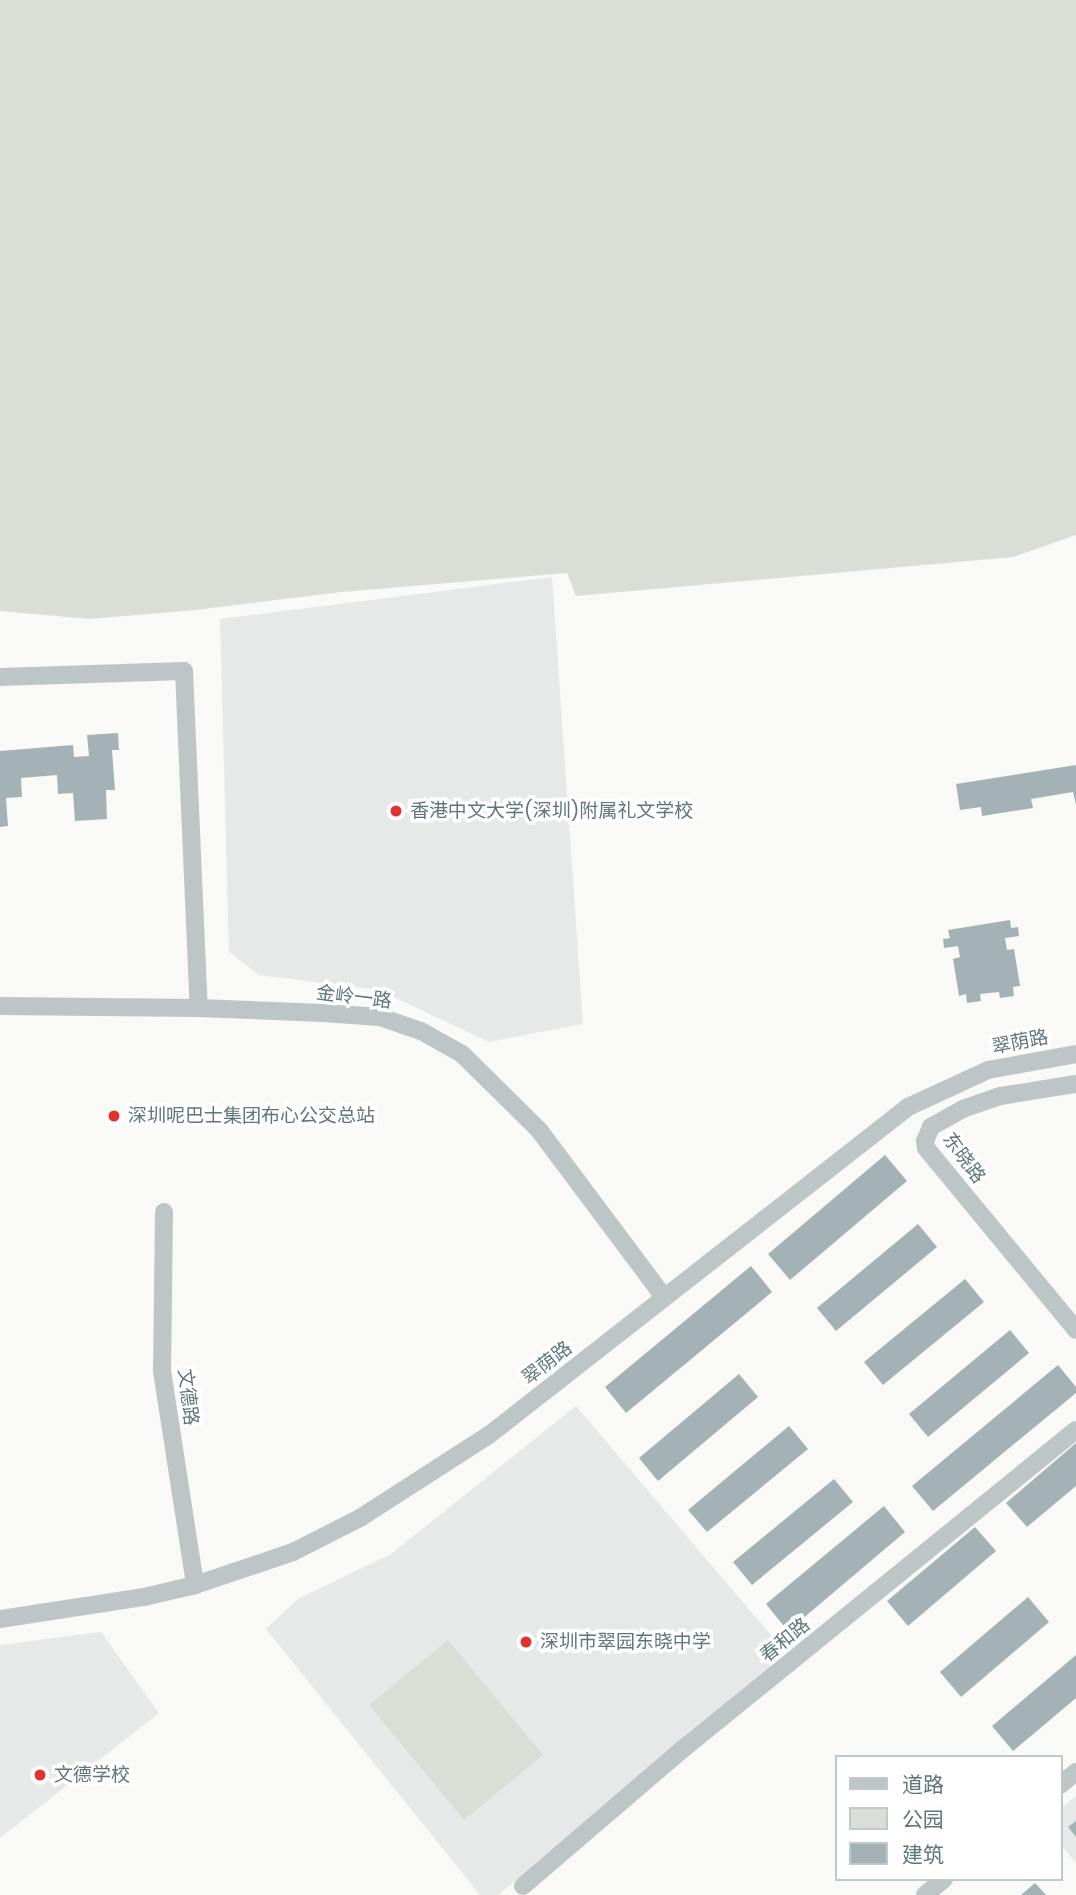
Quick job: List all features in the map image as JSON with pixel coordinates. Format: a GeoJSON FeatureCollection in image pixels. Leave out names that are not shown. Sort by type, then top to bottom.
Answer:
{"type":"FeatureCollection","features":[{"type":"Feature","properties":{"kind":"street"},"geometry":{"type":"LineString","coordinates":[[0,677],[184,671],[199,1008]]}},
{"type":"Feature","properties":{"kind":"street","name":"金岭一路"},"geometry":{"type":"LineString","coordinates":[[0,1006],[199,1008],[380,1017],[421,1031],[462,1054],[539,1130],[664,1297]]}},
{"type":"Feature","properties":{"kind":"street","name":"翠荫路"},"geometry":{"type":"LineString","coordinates":[[0,1619],[195,1585],[293,1552],[360,1518],[489,1435],[908,1107],[988,1070],[1076,1054]]}},
{"type":"Feature","properties":{"kind":"street","name":"东晓路"},"geometry":{"type":"LineString","coordinates":[[1076,1084],[1000,1096],[963,1109],[931,1127],[925,1141],[926,1148],[1076,1331]]}},
{"type":"Feature","properties":{"kind":"street","name":"文德路"},"geometry":{"type":"LineString","coordinates":[[164,1212],[162,1371],[195,1585]]}},
{"type":"Feature","properties":{"kind":"street","name":"春和路"},"geometry":{"type":"LineString","coordinates":[[523,1886],[694,1741],[1076,1430]]}},
{"type":"Feature","properties":{"kind":"street"},"geometry":{"type":"LineString","coordinates":[[1062,1783],[1076,1772]]}},
{"type":"Feature","properties":{"kind":"street"},"geometry":{"type":"LineString","coordinates":[[925,1895],[942,1881]]}},
{"type":"Feature","properties":{"kind":"shaded area","name":"香港中文大学(深圳)附属礼文学校"},"geometry":{"type":"Polygon","coordinates":[[[552,577],[583,1024],[489,1042],[379,990],[259,975],[229,952],[220,619],[552,577]]]}},
{"type":"Feature","properties":{"kind":"shaded area","name":"深圳市翠园东晓中学"},"geometry":{"type":"Polygon","coordinates":[[[576,1406],[787,1654],[498,1895],[480,1895],[266,1629],[298,1599],[391,1554],[576,1406]]]}},
{"type":"Feature","properties":{"kind":"shaded area","name":"文德学校"},"geometry":{"type":"Polygon","coordinates":[[[101,1632],[159,1713],[0,1838],[0,1645],[101,1632]]]}},
{"type":"Feature","properties":{"kind":"shaded area"},"geometry":{"type":"Polygon","coordinates":[[[1076,1796],[1076,1863],[1062,1846],[1062,1807],[1076,1796]]]}},
{"type":"Feature","properties":{"kind":"green space"},"geometry":{"type":"Polygon","coordinates":[[[0,0],[1076,0],[1076,535],[1013,557],[576,596],[567,573],[342,592],[196,610],[90,619],[0,611],[0,0]]]}},
{"type":"Feature","properties":{"kind":"green space"},"geometry":{"type":"Polygon","coordinates":[[[448,1640],[543,1755],[464,1820],[369,1705],[448,1640]]]}},
{"type":"Feature","properties":{"kind":"building"},"geometry":{"type":"Polygon","coordinates":[[[118,733],[119,750],[112,750],[115,790],[106,790],[107,819],[75,821],[73,793],[58,794],[57,775],[21,778],[22,797],[6,798],[8,826],[0,827],[0,751],[73,745],[74,757],[89,756],[87,735],[118,733]]]}},
{"type":"Feature","properties":{"kind":"building"},"geometry":{"type":"Polygon","coordinates":[[[1076,765],[1076,805],[1073,792],[1031,799],[1033,808],[982,816],[981,807],[960,810],[956,784],[1076,765]]]}},
{"type":"Feature","properties":{"kind":"building"},"geometry":{"type":"Polygon","coordinates":[[[1010,920],[1011,928],[1018,927],[1019,936],[1005,938],[1007,950],[1014,949],[1020,986],[1013,987],[1014,996],[1000,998],[999,992],[980,994],[981,1001],[967,1003],[966,994],[959,996],[953,959],[960,957],[958,946],[944,948],[943,939],[950,938],[948,930],[1010,920]]]}},
{"type":"Feature","properties":{"kind":"building"},"geometry":{"type":"Polygon","coordinates":[[[885,1155],[907,1181],[790,1280],[768,1254],[885,1155]]]}},
{"type":"Feature","properties":{"kind":"building"},"geometry":{"type":"Polygon","coordinates":[[[918,1224],[937,1247],[836,1331],[817,1308],[918,1224]]]}},
{"type":"Feature","properties":{"kind":"building"},"geometry":{"type":"Polygon","coordinates":[[[751,1266],[772,1292],[626,1413],[605,1387],[751,1266]]]}},
{"type":"Feature","properties":{"kind":"building"},"geometry":{"type":"Polygon","coordinates":[[[965,1279],[984,1302],[883,1385],[864,1362],[965,1279]]]}},
{"type":"Feature","properties":{"kind":"building"},"geometry":{"type":"Polygon","coordinates":[[[1010,1330],[1029,1353],[928,1437],[909,1414],[1010,1330]]]}},
{"type":"Feature","properties":{"kind":"building"},"geometry":{"type":"Polygon","coordinates":[[[1058,1365],[1076,1387],[1076,1393],[933,1511],[912,1486],[1058,1365]]]}},
{"type":"Feature","properties":{"kind":"building"},"geometry":{"type":"Polygon","coordinates":[[[739,1374],[758,1397],[658,1481],[639,1458],[739,1374]]]}},
{"type":"Feature","properties":{"kind":"building"},"geometry":{"type":"Polygon","coordinates":[[[789,1426],[808,1449],[707,1532],[688,1510],[789,1426]]]}},
{"type":"Feature","properties":{"kind":"building"},"geometry":{"type":"Polygon","coordinates":[[[1076,1443],[1076,1486],[1027,1527],[1006,1503],[1076,1443]]]}},
{"type":"Feature","properties":{"kind":"building"},"geometry":{"type":"Polygon","coordinates":[[[834,1479],[853,1502],[752,1585],[733,1562],[834,1479]]]}},
{"type":"Feature","properties":{"kind":"building"},"geometry":{"type":"Polygon","coordinates":[[[884,1506],[905,1532],[788,1631],[766,1604],[884,1506]]]}},
{"type":"Feature","properties":{"kind":"building"},"geometry":{"type":"Polygon","coordinates":[[[975,1527],[996,1551],[908,1626],[887,1601],[975,1527]]]}},
{"type":"Feature","properties":{"kind":"building"},"geometry":{"type":"Polygon","coordinates":[[[1028,1597],[1049,1622],[961,1697],[940,1672],[1028,1597]]]}},
{"type":"Feature","properties":{"kind":"building"},"geometry":{"type":"Polygon","coordinates":[[[1076,1655],[1076,1698],[1013,1751],[992,1726],[1076,1655]]]}},
{"type":"Feature","properties":{"kind":"building"},"geometry":{"type":"Polygon","coordinates":[[[1076,1821],[1076,1837],[1068,1827],[1076,1821]]]}},
{"type":"Feature","properties":{"kind":"building"},"geometry":{"type":"Polygon","coordinates":[[[1035,1883],[1046,1895],[1021,1895],[1035,1883]]]}},
{"type":"Feature","properties":{"kind":"place","name":"香港中文大学(深圳)附属礼文学校"},"geometry":{"type":"Point","coordinates":[396,811]}},
{"type":"Feature","properties":{"kind":"place","name":"深圳呢巴士集团布心公交总站"},"geometry":{"type":"Point","coordinates":[114,1116]}},
{"type":"Feature","properties":{"kind":"place","name":"深圳市翠园东晓中学"},"geometry":{"type":"Point","coordinates":[526,1642]}},
{"type":"Feature","properties":{"kind":"place","name":"文德学校"},"geometry":{"type":"Point","coordinates":[40,1775]}}]}
